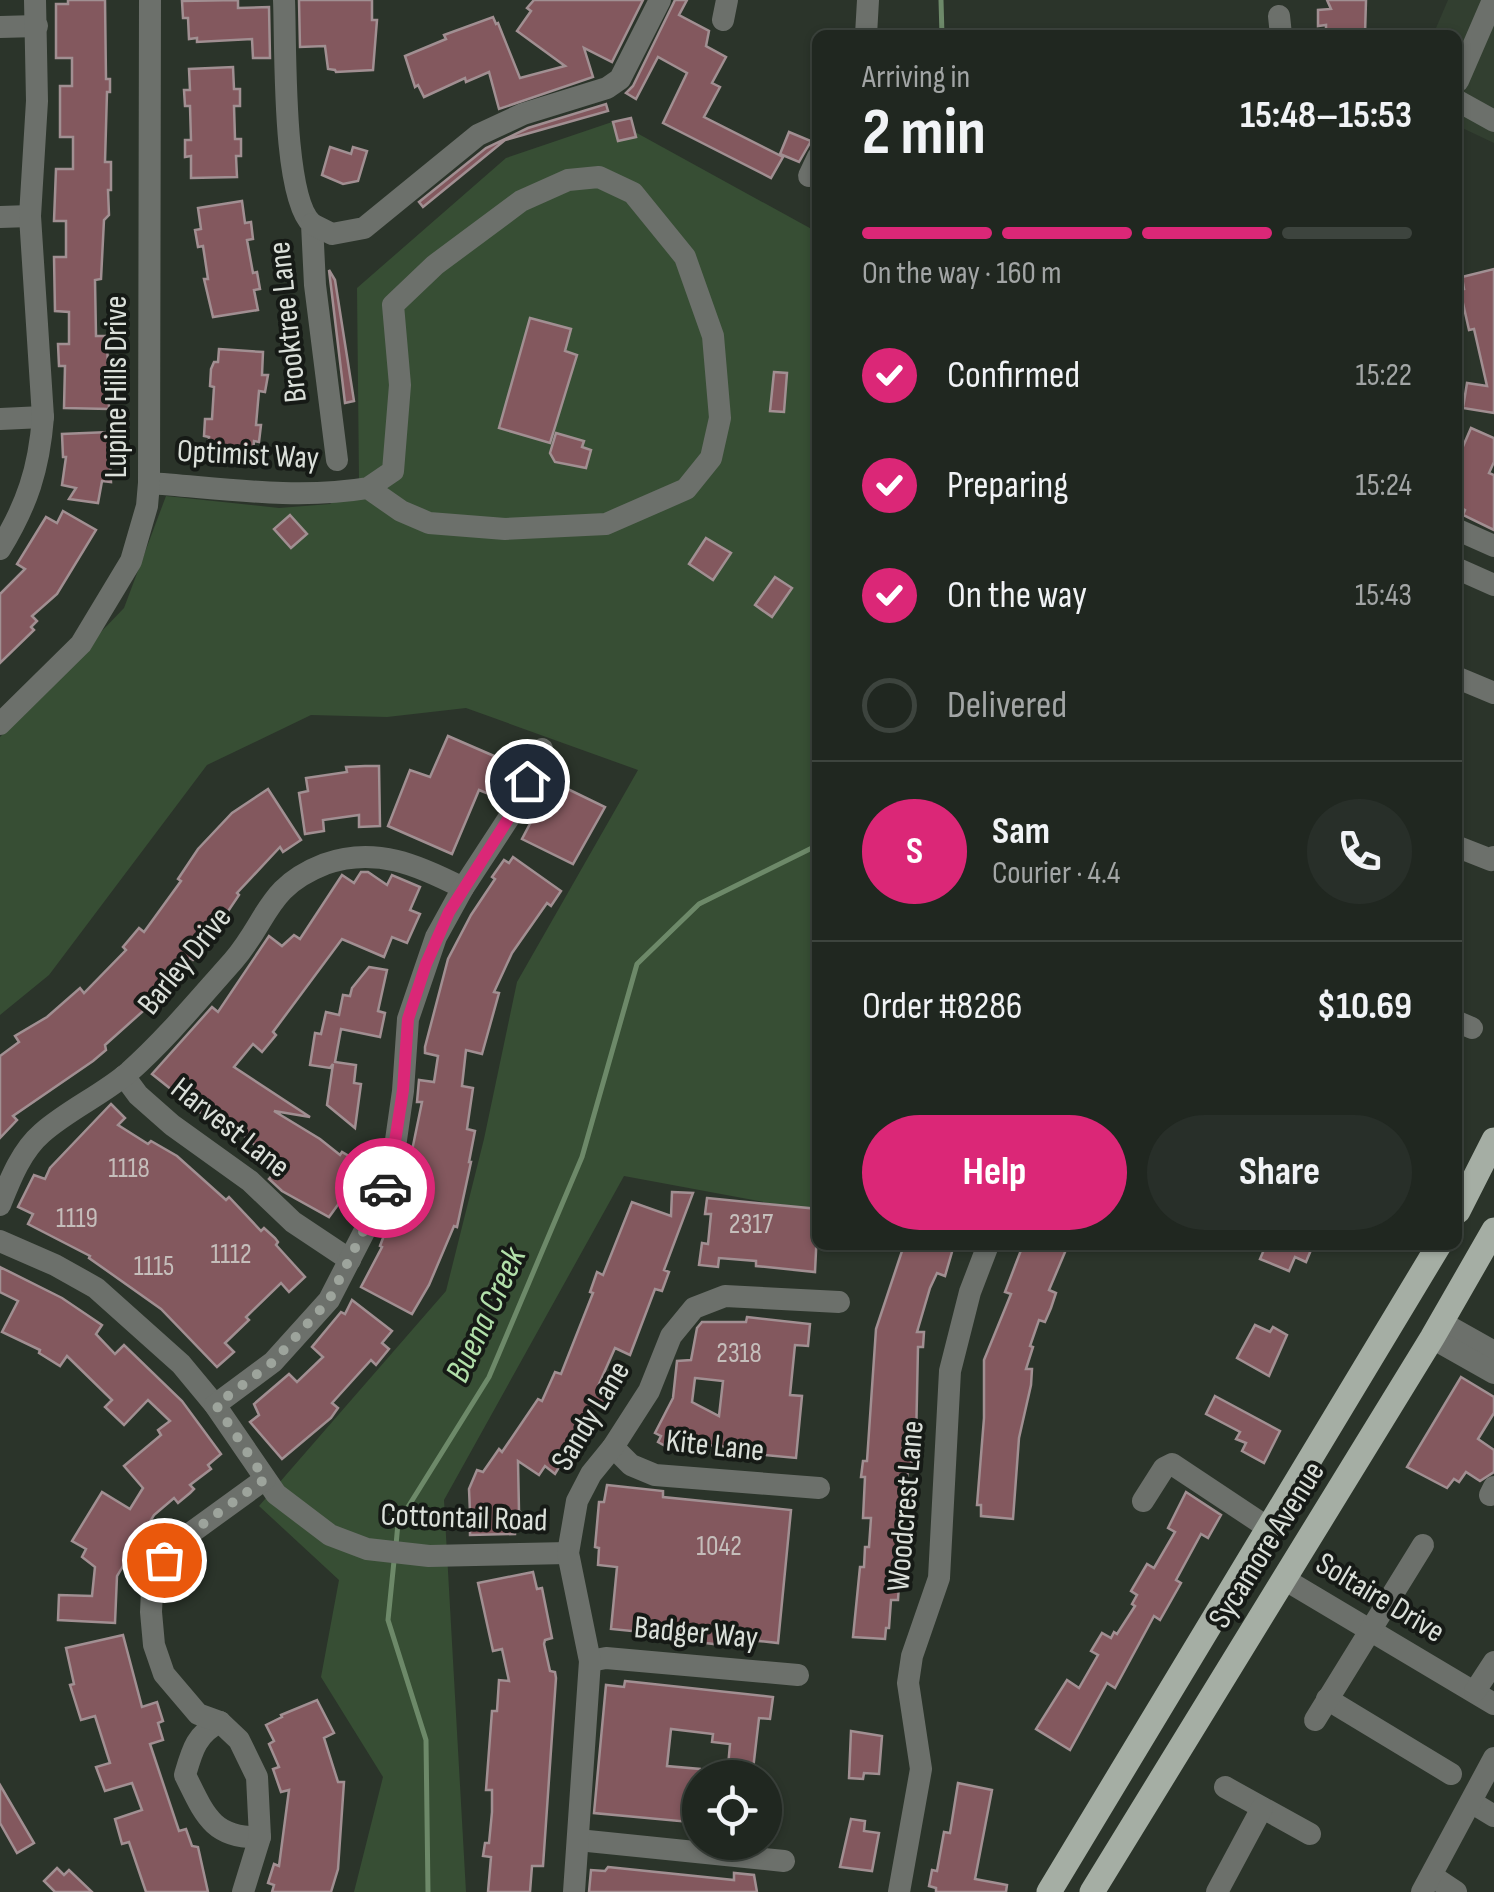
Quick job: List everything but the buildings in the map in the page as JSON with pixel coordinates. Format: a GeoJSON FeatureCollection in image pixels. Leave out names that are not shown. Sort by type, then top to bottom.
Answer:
{"type":"FeatureCollection","features":[{"type":"Feature","properties":{"kind":"main road"},"geometry":{"type":"LineString","coordinates":[[1462,1203],[1494,1140]]}},
{"type":"Feature","properties":{"kind":"main road","name":"Sycamore Avenue"},"geometry":{"type":"LineString","coordinates":[[1092,1892],[1437,1330],[1494,1230]]}},
{"type":"Feature","properties":{"kind":"main road","name":"Sycamore Avenue"},"geometry":{"type":"LineString","coordinates":[[1048,1892],[1436,1250]]}},
{"type":"Feature","properties":{"kind":"street"},"geometry":{"type":"LineString","coordinates":[[0,549],[23,511],[40,451],[43,418],[30,216],[37,101],[35,0]]}},
{"type":"Feature","properties":{"kind":"street","name":"Lupine Hills Drive"},"geometry":{"type":"LineString","coordinates":[[0,724],[81,644],[131,561],[150,482],[150,0]]}},
{"type":"Feature","properties":{"kind":"street","name":"Brooktree Lane"},"geometry":{"type":"LineString","coordinates":[[284,0],[292,180],[304,217],[312,224],[315,285],[338,460]]}},
{"type":"Feature","properties":{"kind":"street"},"geometry":{"type":"LineString","coordinates":[[312,224],[332,234],[364,228],[478,135],[523,114],[606,88],[620,79],[660,0]]}},
{"type":"Feature","properties":{"kind":"street"},"geometry":{"type":"LineString","coordinates":[[866,30],[868,0]]}},
{"type":"Feature","properties":{"kind":"street"},"geometry":{"type":"LineString","coordinates":[[1462,71],[1493,0]]}},
{"type":"Feature","properties":{"kind":"street"},"geometry":{"type":"LineString","coordinates":[[0,27],[36,26]]}},
{"type":"Feature","properties":{"kind":"street"},"geometry":{"type":"LineString","coordinates":[[1462,104],[1494,121]]}},
{"type":"Feature","properties":{"kind":"street"},"geometry":{"type":"LineString","coordinates":[[599,176],[633,193],[686,257],[713,336],[720,418],[711,458],[686,489],[606,524],[504,530],[429,523],[401,511],[368,488],[393,471],[400,385],[393,305],[436,265],[521,201],[568,180],[599,176]]}},
{"type":"Feature","properties":{"kind":"street"},"geometry":{"type":"LineString","coordinates":[[0,217],[30,216]]}},
{"type":"Feature","properties":{"kind":"street"},"geometry":{"type":"LineString","coordinates":[[0,419],[43,418]]}},
{"type":"Feature","properties":{"kind":"street","name":"Optimist Way"},"geometry":{"type":"LineString","coordinates":[[150,482],[282,493],[368,488]]}},
{"type":"Feature","properties":{"kind":"street"},"geometry":{"type":"LineString","coordinates":[[1462,532],[1494,546]]}},
{"type":"Feature","properties":{"kind":"street"},"geometry":{"type":"LineString","coordinates":[[1462,571],[1494,585]]}},
{"type":"Feature","properties":{"kind":"street"},"geometry":{"type":"LineString","coordinates":[[1462,680],[1494,693]]}},
{"type":"Feature","properties":{"kind":"street"},"geometry":{"type":"LineString","coordinates":[[216,1405],[273,1362],[329,1300],[382,1197],[403,1090],[408,1019],[436,937],[512,813],[542,749]]}},
{"type":"Feature","properties":{"kind":"street"},"geometry":{"type":"LineString","coordinates":[[1462,849],[1492,860],[1494,857]]}},
{"type":"Feature","properties":{"kind":"street","name":"Barley Drive"},"geometry":{"type":"LineString","coordinates":[[0,1205],[14,1171],[40,1135],[124,1076],[162,1042],[240,953],[272,899],[286,884],[326,864],[361,856],[416,864],[463,888]]}},
{"type":"Feature","properties":{"kind":"street","name":"Harvest Lane"},"geometry":{"type":"LineString","coordinates":[[124,1076],[138,1095],[172,1125],[250,1180],[293,1222],[350,1260]]}},
{"type":"Feature","properties":{"kind":"street","name":"Cottontail Road"},"geometry":{"type":"LineString","coordinates":[[0,1240],[96,1288],[181,1364],[216,1405],[276,1494],[330,1535],[367,1549],[428,1556],[568,1553]]}},
{"type":"Feature","properties":{"kind":"street","name":"Woodcrest Lane"},"geometry":{"type":"LineString","coordinates":[[899,1892],[921,1769],[908,1683],[912,1656],[939,1578],[950,1370],[964,1310],[986,1250]]}},
{"type":"Feature","properties":{"kind":"street","name":"Sandy Lane"},"geometry":{"type":"LineString","coordinates":[[574,1892],[590,1661],[568,1553],[577,1501],[648,1391],[671,1336],[694,1308],[725,1296],[839,1302]]}},
{"type":"Feature","properties":{"kind":"street"},"geometry":{"type":"LineString","coordinates":[[1437,1330],[1494,1352]]}},
{"type":"Feature","properties":{"kind":"street"},"geometry":{"type":"LineString","coordinates":[[1437,1330],[1494,1373]]}},
{"type":"Feature","properties":{"kind":"street","name":"Kite Lane"},"geometry":{"type":"LineString","coordinates":[[613,1447],[631,1465],[654,1475],[819,1488]]}},
{"type":"Feature","properties":{"kind":"street"},"geometry":{"type":"LineString","coordinates":[[1143,1501],[1164,1468],[1172,1464],[1270,1529]]}},
{"type":"Feature","properties":{"kind":"street"},"geometry":{"type":"LineString","coordinates":[[243,1892],[260,1837],[257,1776],[239,1740],[220,1722],[198,1714],[164,1674],[154,1645],[152,1591],[164,1560],[181,1540],[265,1479]]}},
{"type":"Feature","properties":{"kind":"street"},"geometry":{"type":"LineString","coordinates":[[1423,1545],[1321,1710],[1451,1774]]}},
{"type":"Feature","properties":{"kind":"street","name":"Soltaire Drive"},"geometry":{"type":"LineString","coordinates":[[1284,1578],[1484,1698]]}},
{"type":"Feature","properties":{"kind":"street","name":"Badger Way"},"geometry":{"type":"LineString","coordinates":[[590,1661],[606,1658],[798,1674]]}},
{"type":"Feature","properties":{"kind":"street"},"geometry":{"type":"LineString","coordinates":[[1484,1698],[1494,1662]]}},
{"type":"Feature","properties":{"kind":"street"},"geometry":{"type":"LineString","coordinates":[[220,1722],[207,1728],[194,1743],[186,1775],[216,1828],[238,1838],[260,1837]]}},
{"type":"Feature","properties":{"kind":"street"},"geometry":{"type":"LineString","coordinates":[[1456,1892],[1427,1884],[1494,1758]]}},
{"type":"Feature","properties":{"kind":"street"},"geometry":{"type":"LineString","coordinates":[[1226,1787],[1310,1834]]}},
{"type":"Feature","properties":{"kind":"street"},"geometry":{"type":"LineString","coordinates":[[1470,1802],[1494,1816]]}},
{"type":"Feature","properties":{"kind":"street"},"geometry":{"type":"LineString","coordinates":[[1218,1892],[1262,1808]]}},
{"type":"Feature","properties":{"kind":"street"},"geometry":{"type":"LineString","coordinates":[[578,1840],[784,1860]]}},
{"type":"Feature","properties":{"kind":"shaded area"},"geometry":{"type":"Polygon","coordinates":[[[1448,0],[1494,0],[1494,143],[1462,128],[1462,30],[1435,30],[1448,0]]]}},
{"type":"Feature","properties":{"kind":"green space"},"geometry":{"type":"Polygon","coordinates":[[[615,121],[812,229],[812,1211],[624,1176],[444,1500],[466,1892],[354,1892],[383,1777],[321,1677],[339,1580],[259,1506],[446,1291],[517,982],[638,770],[466,708],[387,717],[311,715],[207,765],[49,975],[0,1015],[0,737],[124,608],[166,496],[279,508],[330,504],[359,481],[357,288],[506,158],[615,121]]]}},
{"type":"Feature","properties":{"kind":"waterway","name":"Buena Creek"},"geometry":{"type":"LineString","coordinates":[[941,0],[942,30]]}},
{"type":"Feature","properties":{"kind":"waterway","name":"Buena Creek"},"geometry":{"type":"LineString","coordinates":[[396,1545],[398,1523],[489,1377],[582,1157],[637,964],[699,904],[812,848]]}},
{"type":"Feature","properties":{"kind":"waterway","name":"Buena Creek"},"geometry":{"type":"LineString","coordinates":[[394,1561],[388,1620],[426,1740],[428,1892]]}},
{"type":"Feature","properties":{"kind":"way so far"},"geometry":{"type":"LineString","coordinates":[[164,1560],[181,1540],[265,1479],[216,1405],[273,1362],[329,1300],[385,1188]]}},
{"type":"Feature","properties":{"kind":"route"},"geometry":{"type":"LineString","coordinates":[[385,1188],[403,1090],[408,1019],[426,964],[449,912],[512,813],[527,781]]}}]}
